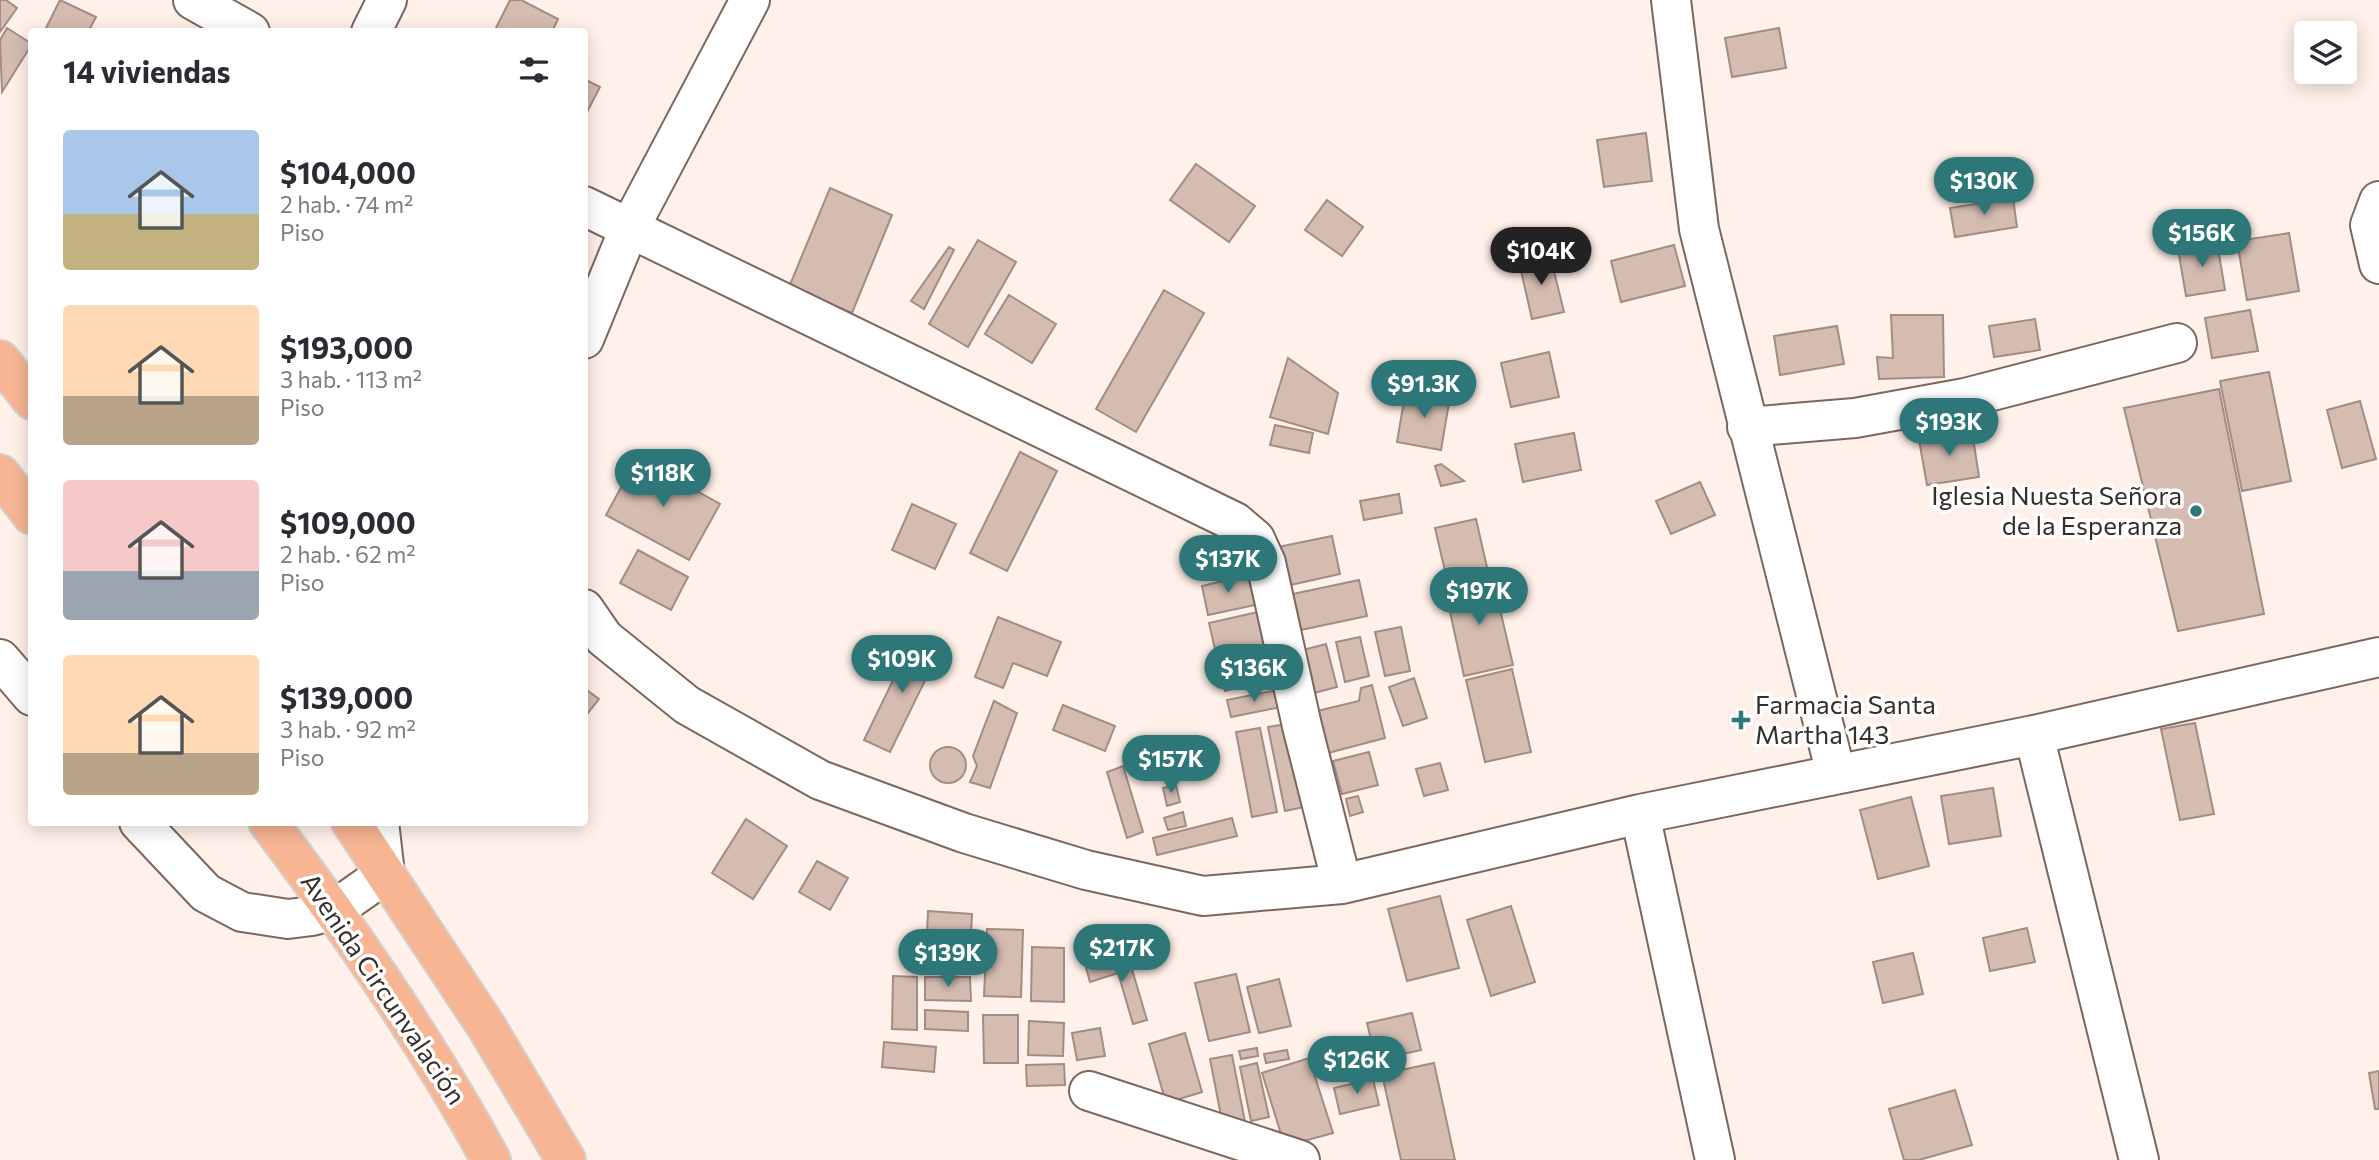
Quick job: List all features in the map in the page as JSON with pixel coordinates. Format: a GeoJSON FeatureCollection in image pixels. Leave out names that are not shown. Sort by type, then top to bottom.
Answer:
{"type":"FeatureCollection","features":[{"type":"Feature","properties":{"kind":"highway"},"geometry":{"type":"LineString","coordinates":[[0,360],[28,395]]}},
{"type":"Feature","properties":{"kind":"highway"},"geometry":{"type":"LineString","coordinates":[[0,474],[28,510]]}},
{"type":"Feature","properties":{"kind":"highway","name":"Avenida Circunvalación"},"geometry":{"type":"LineString","coordinates":[[271,826],[334,910],[466,1115],[491,1160]]}},
{"type":"Feature","properties":{"kind":"highway"},"geometry":{"type":"LineString","coordinates":[[354,826],[486,1026],[566,1160]]}},
{"type":"Feature","properties":{"kind":"street"},"geometry":{"type":"LineString","coordinates":[[193,0],[243,28]]}},
{"type":"Feature","properties":{"kind":"street"},"geometry":{"type":"LineString","coordinates":[[373,28],[387,0]]}},
{"type":"Feature","properties":{"kind":"street"},"geometry":{"type":"LineString","coordinates":[[588,329],[629,229],[750,0]]}},
{"type":"Feature","properties":{"kind":"street"},"geometry":{"type":"LineString","coordinates":[[1671,0],[1699,229],[1836,774]]}},
{"type":"Feature","properties":{"kind":"street"},"geometry":{"type":"LineString","coordinates":[[2379,201],[2370,225],[2379,264]]}},
{"type":"Feature","properties":{"kind":"street"},"geometry":{"type":"LineString","coordinates":[[588,208],[927,370],[1223,516],[1255,539],[1266,563],[1302,726],[1342,884]]}},
{"type":"Feature","properties":{"kind":"street"},"geometry":{"type":"LineString","coordinates":[[1747,427],[1855,418],[1965,398],[2177,343]]}},
{"type":"Feature","properties":{"kind":"street"},"geometry":{"type":"LineString","coordinates":[[588,615],[604,638],[687,705],[820,780],[964,833],[1086,870],[1203,896],[1342,884],[1640,814],[2034,735],[2379,657]]}},
{"type":"Feature","properties":{"kind":"street"},"geometry":{"type":"LineString","coordinates":[[0,659],[28,691]]}},
{"type":"Feature","properties":{"kind":"street"},"geometry":{"type":"LineString","coordinates":[[2034,735],[2139,1160]]}},
{"type":"Feature","properties":{"kind":"street"},"geometry":{"type":"LineString","coordinates":[[1640,814],[1715,1160]]}},
{"type":"Feature","properties":{"kind":"street"},"geometry":{"type":"LineString","coordinates":[[143,826],[206,893],[242,912],[288,919],[334,910],[385,874],[379,826]]}},
{"type":"Feature","properties":{"kind":"street"},"geometry":{"type":"LineString","coordinates":[[1089,1091],[1300,1160]]}},
{"type":"Feature","properties":{"kind":"building"},"geometry":{"type":"Polygon","coordinates":[[[0,0],[6,0],[17,8],[0,32],[0,0]]]}},
{"type":"Feature","properties":{"kind":"building"},"geometry":{"type":"Polygon","coordinates":[[[60,0],[96,17],[90,28],[46,28],[60,0]]]}},
{"type":"Feature","properties":{"kind":"building"},"geometry":{"type":"Polygon","coordinates":[[[510,0],[521,0],[558,19],[554,28],[496,28],[510,0]]]}},
{"type":"Feature","properties":{"kind":"building"},"geometry":{"type":"Polygon","coordinates":[[[7,28],[28,41],[28,50],[2,92],[0,40],[7,28]]]}},
{"type":"Feature","properties":{"kind":"building"},"geometry":{"type":"Polygon","coordinates":[[[1779,28],[1786,68],[1732,77],[1725,38],[1779,28]]]}},
{"type":"Feature","properties":{"kind":"building"},"geometry":{"type":"Polygon","coordinates":[[[588,81],[600,87],[588,110],[588,81]]]}},
{"type":"Feature","properties":{"kind":"building"},"geometry":{"type":"Polygon","coordinates":[[[1646,133],[1652,181],[1604,187],[1597,140],[1646,133]]]}},
{"type":"Feature","properties":{"kind":"building"},"geometry":{"type":"Polygon","coordinates":[[[1196,164],[1255,206],[1229,242],[1170,200],[1196,164]]]}},
{"type":"Feature","properties":{"kind":"building"},"geometry":{"type":"Polygon","coordinates":[[[830,188],[892,215],[852,313],[789,287],[830,188]]]}},
{"type":"Feature","properties":{"kind":"building"},"geometry":{"type":"Polygon","coordinates":[[[2013,198],[2017,227],[1955,237],[1950,208],[2013,198]]]}},
{"type":"Feature","properties":{"kind":"building"},"geometry":{"type":"Polygon","coordinates":[[[1327,200],[1363,227],[1342,256],[1305,230],[1327,200]]]}},
{"type":"Feature","properties":{"kind":"building"},"geometry":{"type":"Polygon","coordinates":[[[2289,233],[2299,291],[2247,300],[2237,241],[2289,233]]]}},
{"type":"Feature","properties":{"kind":"building"},"geometry":{"type":"Polygon","coordinates":[[[978,240],[1016,262],[968,347],[929,324],[978,240]]]}},
{"type":"Feature","properties":{"kind":"building"},"geometry":{"type":"Polygon","coordinates":[[[2217,242],[2225,290],[2186,296],[2178,249],[2217,242]]]}},
{"type":"Feature","properties":{"kind":"building"},"geometry":{"type":"Polygon","coordinates":[[[1674,245],[1685,286],[1621,302],[1611,261],[1674,245]]]}},
{"type":"Feature","properties":{"kind":"building"},"geometry":{"type":"Polygon","coordinates":[[[949,247],[954,250],[924,309],[911,301],[949,247]]]}},
{"type":"Feature","properties":{"kind":"building"},"geometry":{"type":"Polygon","coordinates":[[[1550,255],[1564,312],[1532,319],[1519,262],[1550,255]]]}},
{"type":"Feature","properties":{"kind":"building"},"geometry":{"type":"Polygon","coordinates":[[[1164,290],[1204,313],[1136,432],[1096,409],[1164,290]]]}},
{"type":"Feature","properties":{"kind":"building"},"geometry":{"type":"Polygon","coordinates":[[[1009,295],[1056,324],[1032,363],[985,334],[1009,295]]]}},
{"type":"Feature","properties":{"kind":"building"},"geometry":{"type":"Polygon","coordinates":[[[2250,310],[2258,351],[2212,358],[2205,318],[2250,310]]]}},
{"type":"Feature","properties":{"kind":"building"},"geometry":{"type":"Polygon","coordinates":[[[1891,315],[1943,315],[1944,377],[1879,379],[1877,357],[1893,358],[1891,315]]]}},
{"type":"Feature","properties":{"kind":"building"},"geometry":{"type":"Polygon","coordinates":[[[2035,319],[2040,350],[1994,357],[1989,326],[2035,319]]]}},
{"type":"Feature","properties":{"kind":"building"},"geometry":{"type":"Polygon","coordinates":[[[1837,326],[1844,364],[1780,375],[1774,336],[1837,326]]]}},
{"type":"Feature","properties":{"kind":"building"},"geometry":{"type":"Polygon","coordinates":[[[1549,352],[1559,397],[1511,407],[1501,363],[1549,352]]]}},
{"type":"Feature","properties":{"kind":"building"},"geometry":{"type":"Polygon","coordinates":[[[1288,358],[1338,393],[1328,434],[1270,417],[1288,358]]]}},
{"type":"Feature","properties":{"kind":"building"},"geometry":{"type":"Polygon","coordinates":[[[2269,372],[2291,481],[2242,491],[2220,381],[2269,372]]]}},
{"type":"Feature","properties":{"kind":"building"},"geometry":{"type":"Polygon","coordinates":[[[1406,389],[1450,397],[1441,450],[1397,442],[1406,389]]]}},
{"type":"Feature","properties":{"kind":"building","name":"Iglesia Nuesta Señora de la Esperanza"},"geometry":{"type":"Polygon","coordinates":[[[2219,389],[2264,614],[2178,631],[2124,408],[2219,389]]]}},
{"type":"Feature","properties":{"kind":"building"},"geometry":{"type":"Polygon","coordinates":[[[2360,401],[2376,459],[2342,468],[2327,410],[2360,401]]]}},
{"type":"Feature","properties":{"kind":"building"},"geometry":{"type":"Polygon","coordinates":[[[1275,425],[1313,433],[1309,453],[1270,445],[1275,425]]]}},
{"type":"Feature","properties":{"kind":"building"},"geometry":{"type":"Polygon","coordinates":[[[1972,431],[1979,477],[1927,485],[1919,440],[1972,431]]]}},
{"type":"Feature","properties":{"kind":"building"},"geometry":{"type":"Polygon","coordinates":[[[1574,433],[1581,470],[1523,482],[1515,444],[1574,433]]]}},
{"type":"Feature","properties":{"kind":"building"},"geometry":{"type":"Polygon","coordinates":[[[1020,452],[1057,471],[1007,571],[970,553],[1020,452]]]}},
{"type":"Feature","properties":{"kind":"building"},"geometry":{"type":"Polygon","coordinates":[[[637,458],[720,504],[689,560],[606,515],[637,458]]]}},
{"type":"Feature","properties":{"kind":"building"},"geometry":{"type":"Polygon","coordinates":[[[1441,464],[1464,481],[1441,486],[1435,466],[1441,464]]]}},
{"type":"Feature","properties":{"kind":"building"},"geometry":{"type":"Polygon","coordinates":[[[1700,482],[1715,515],[1671,534],[1656,501],[1700,482]]]}},
{"type":"Feature","properties":{"kind":"building"},"geometry":{"type":"Polygon","coordinates":[[[1399,494],[1402,513],[1364,520],[1360,501],[1399,494]]]}},
{"type":"Feature","properties":{"kind":"building"},"geometry":{"type":"Polygon","coordinates":[[[912,504],[956,524],[935,569],[892,550],[912,504]]]}},
{"type":"Feature","properties":{"kind":"building"},"geometry":{"type":"Polygon","coordinates":[[[1476,519],[1489,576],[1448,584],[1435,528],[1476,519]]]}},
{"type":"Feature","properties":{"kind":"building"},"geometry":{"type":"Polygon","coordinates":[[[1332,536],[1340,574],[1286,586],[1278,547],[1332,536]]]}},
{"type":"Feature","properties":{"kind":"building"},"geometry":{"type":"Polygon","coordinates":[[[638,550],[688,577],[671,610],[620,583],[638,550]]]}},
{"type":"Feature","properties":{"kind":"building"},"geometry":{"type":"Polygon","coordinates":[[[1248,575],[1255,605],[1208,615],[1202,586],[1248,575]]]}},
{"type":"Feature","properties":{"kind":"building"},"geometry":{"type":"Polygon","coordinates":[[[1493,579],[1513,665],[1464,676],[1445,589],[1493,579]]]}},
{"type":"Feature","properties":{"kind":"building"},"geometry":{"type":"Polygon","coordinates":[[[1359,580],[1367,616],[1296,631],[1288,595],[1359,580]]]}},
{"type":"Feature","properties":{"kind":"building"},"geometry":{"type":"Polygon","coordinates":[[[1258,612],[1266,647],[1217,658],[1209,623],[1258,612]]]}},
{"type":"Feature","properties":{"kind":"building"},"geometry":{"type":"Polygon","coordinates":[[[998,617],[1061,642],[1047,676],[1013,663],[1003,688],[975,677],[998,617]]]}},
{"type":"Feature","properties":{"kind":"building"},"geometry":{"type":"Polygon","coordinates":[[[1401,627],[1410,671],[1385,676],[1375,632],[1401,627]]]}},
{"type":"Feature","properties":{"kind":"building"},"geometry":{"type":"Polygon","coordinates":[[[914,637],[940,650],[890,752],[864,740],[914,637]]]}},
{"type":"Feature","properties":{"kind":"building"},"geometry":{"type":"Polygon","coordinates":[[[1360,637],[1369,676],[1345,682],[1336,642],[1360,637]]]}},
{"type":"Feature","properties":{"kind":"building"},"geometry":{"type":"Polygon","coordinates":[[[1326,644],[1337,687],[1314,693],[1303,650],[1326,644]]]}},
{"type":"Feature","properties":{"kind":"building"},"geometry":{"type":"Polygon","coordinates":[[[1270,662],[1274,678],[1225,691],[1220,674],[1270,662]]]}},
{"type":"Feature","properties":{"kind":"building"},"geometry":{"type":"Polygon","coordinates":[[[1512,669],[1531,752],[1485,762],[1466,680],[1512,669]]]}},
{"type":"Feature","properties":{"kind":"building"},"geometry":{"type":"Polygon","coordinates":[[[1414,678],[1427,718],[1403,726],[1389,687],[1414,678]]]}},
{"type":"Feature","properties":{"kind":"building"},"geometry":{"type":"Polygon","coordinates":[[[1372,685],[1385,738],[1328,753],[1317,711],[1359,701],[1361,688],[1372,685]]]}},
{"type":"Feature","properties":{"kind":"building"},"geometry":{"type":"Polygon","coordinates":[[[1277,690],[1281,707],[1231,717],[1227,700],[1277,690]]]}},
{"type":"Feature","properties":{"kind":"building"},"geometry":{"type":"Polygon","coordinates":[[[588,691],[599,699],[588,713],[588,691]]]}},
{"type":"Feature","properties":{"kind":"building"},"geometry":{"type":"Polygon","coordinates":[[[994,701],[1017,713],[990,788],[970,782],[977,766],[973,756],[994,701]]]}},
{"type":"Feature","properties":{"kind":"building"},"geometry":{"type":"Polygon","coordinates":[[[1063,705],[1115,726],[1105,751],[1053,730],[1063,705]]]}},
{"type":"Feature","properties":{"kind":"building"},"geometry":{"type":"Polygon","coordinates":[[[2195,723],[2214,814],[2180,820],[2161,729],[2195,723]]]}},
{"type":"Feature","properties":{"kind":"building"},"geometry":{"type":"Polygon","coordinates":[[[1286,724],[1304,807],[1285,811],[1268,727],[1286,724]]]}},
{"type":"Feature","properties":{"kind":"building"},"geometry":{"type":"Polygon","coordinates":[[[1260,728],[1277,812],[1252,817],[1236,732],[1260,728]]]}},
{"type":"Feature","properties":{"kind":"building"},"geometry":{"type":"Polygon","coordinates":[[[948,747],[961,752],[966,765],[961,778],[948,783],[935,778],[930,765],[935,752],[948,747]]]}},
{"type":"Feature","properties":{"kind":"building"},"geometry":{"type":"Polygon","coordinates":[[[1369,752],[1378,785],[1342,794],[1333,761],[1369,752]]]}},
{"type":"Feature","properties":{"kind":"building"},"geometry":{"type":"Polygon","coordinates":[[[1440,763],[1448,790],[1424,796],[1416,769],[1440,763]]]}},
{"type":"Feature","properties":{"kind":"building"},"geometry":{"type":"Polygon","coordinates":[[[1123,766],[1143,832],[1127,838],[1107,772],[1123,766]]]}},
{"type":"Feature","properties":{"kind":"building"},"geometry":{"type":"Polygon","coordinates":[[[1176,785],[1180,802],[1167,806],[1163,788],[1176,785]]]}},
{"type":"Feature","properties":{"kind":"building"},"geometry":{"type":"Polygon","coordinates":[[[1993,788],[2001,836],[1949,844],[1941,796],[1993,788]]]}},
{"type":"Feature","properties":{"kind":"building"},"geometry":{"type":"Polygon","coordinates":[[[1358,796],[1363,812],[1350,816],[1346,799],[1358,796]]]}},
{"type":"Feature","properties":{"kind":"building"},"geometry":{"type":"Polygon","coordinates":[[[1911,797],[1929,866],[1878,879],[1860,810],[1911,797]]]}},
{"type":"Feature","properties":{"kind":"building"},"geometry":{"type":"Polygon","coordinates":[[[1183,812],[1186,826],[1168,830],[1164,818],[1183,812]]]}},
{"type":"Feature","properties":{"kind":"building"},"geometry":{"type":"Polygon","coordinates":[[[1232,818],[1237,836],[1157,855],[1153,838],[1232,818]]]}},
{"type":"Feature","properties":{"kind":"building"},"geometry":{"type":"Polygon","coordinates":[[[746,819],[787,846],[753,899],[712,873],[746,819]]]}},
{"type":"Feature","properties":{"kind":"building"},"geometry":{"type":"Polygon","coordinates":[[[817,861],[848,878],[830,910],[799,892],[817,861]]]}},
{"type":"Feature","properties":{"kind":"building"},"geometry":{"type":"Polygon","coordinates":[[[1440,896],[1459,968],[1407,981],[1388,909],[1440,896]]]}},
{"type":"Feature","properties":{"kind":"building"},"geometry":{"type":"Polygon","coordinates":[[[1511,906],[1535,982],[1491,996],[1467,920],[1511,906]]]}},
{"type":"Feature","properties":{"kind":"building"},"geometry":{"type":"Polygon","coordinates":[[[928,911],[972,914],[971,936],[927,934],[928,911]]]}},
{"type":"Feature","properties":{"kind":"building"},"geometry":{"type":"Polygon","coordinates":[[[2027,928],[2035,962],[1990,971],[1983,938],[2027,928]]]}},
{"type":"Feature","properties":{"kind":"building"},"geometry":{"type":"Polygon","coordinates":[[[987,929],[1023,930],[1021,997],[984,996],[987,929]]]}},
{"type":"Feature","properties":{"kind":"building"},"geometry":{"type":"Polygon","coordinates":[[[1032,947],[1064,948],[1064,1002],[1031,1001],[1032,947]]]}},
{"type":"Feature","properties":{"kind":"building"},"geometry":{"type":"Polygon","coordinates":[[[930,949],[968,950],[968,968],[929,966],[930,949]]]}},
{"type":"Feature","properties":{"kind":"building"},"geometry":{"type":"Polygon","coordinates":[[[1913,953],[1923,994],[1883,1003],[1873,962],[1913,953]]]}},
{"type":"Feature","properties":{"kind":"building"},"geometry":{"type":"Polygon","coordinates":[[[1128,956],[1147,1020],[1133,1024],[1118,973],[1090,982],[1086,968],[1128,956]]]}},
{"type":"Feature","properties":{"kind":"building"},"geometry":{"type":"Polygon","coordinates":[[[1236,974],[1250,1032],[1209,1041],[1195,983],[1236,974]]]}},
{"type":"Feature","properties":{"kind":"building"},"geometry":{"type":"Polygon","coordinates":[[[893,976],[917,977],[917,1030],[892,1029],[893,976]]]}},
{"type":"Feature","properties":{"kind":"building"},"geometry":{"type":"Polygon","coordinates":[[[925,977],[970,977],[971,1001],[925,1000],[925,977]]]}},
{"type":"Feature","properties":{"kind":"building"},"geometry":{"type":"Polygon","coordinates":[[[1279,979],[1291,1026],[1259,1033],[1247,987],[1279,979]]]}},
{"type":"Feature","properties":{"kind":"building"},"geometry":{"type":"Polygon","coordinates":[[[925,1010],[968,1012],[968,1031],[925,1029],[925,1010]]]}},
{"type":"Feature","properties":{"kind":"building"},"geometry":{"type":"Polygon","coordinates":[[[1412,1013],[1421,1050],[1376,1060],[1367,1023],[1412,1013]]]}},
{"type":"Feature","properties":{"kind":"building"},"geometry":{"type":"Polygon","coordinates":[[[983,1015],[1018,1015],[1018,1063],[984,1063],[983,1015]]]}},
{"type":"Feature","properties":{"kind":"building"},"geometry":{"type":"Polygon","coordinates":[[[1029,1021],[1064,1023],[1063,1056],[1028,1055],[1029,1021]]]}},
{"type":"Feature","properties":{"kind":"building"},"geometry":{"type":"Polygon","coordinates":[[[1100,1028],[1105,1056],[1077,1060],[1072,1033],[1100,1028]]]}},
{"type":"Feature","properties":{"kind":"building"},"geometry":{"type":"Polygon","coordinates":[[[1185,1033],[1202,1092],[1166,1103],[1149,1044],[1185,1033]]]}},
{"type":"Feature","properties":{"kind":"building"},"geometry":{"type":"Polygon","coordinates":[[[884,1042],[936,1047],[934,1072],[882,1067],[884,1042]]]}},
{"type":"Feature","properties":{"kind":"building"},"geometry":{"type":"Polygon","coordinates":[[[1257,1048],[1258,1056],[1241,1059],[1239,1051],[1257,1048]]]}},
{"type":"Feature","properties":{"kind":"building"},"geometry":{"type":"Polygon","coordinates":[[[1287,1050],[1289,1059],[1266,1063],[1264,1054],[1287,1050]]]}},
{"type":"Feature","properties":{"kind":"building"},"geometry":{"type":"Polygon","coordinates":[[[1232,1055],[1245,1122],[1223,1126],[1210,1059],[1232,1055]]]}},
{"type":"Feature","properties":{"kind":"building"},"geometry":{"type":"Polygon","coordinates":[[[1309,1058],[1333,1133],[1304,1141],[1282,1137],[1262,1073],[1309,1058]]]}},
{"type":"Feature","properties":{"kind":"building"},"geometry":{"type":"Polygon","coordinates":[[[1257,1063],[1269,1117],[1251,1121],[1240,1067],[1257,1063]]]}},
{"type":"Feature","properties":{"kind":"building"},"geometry":{"type":"Polygon","coordinates":[[[1434,1063],[1455,1160],[1401,1160],[1382,1074],[1434,1063]]]}},
{"type":"Feature","properties":{"kind":"building"},"geometry":{"type":"Polygon","coordinates":[[[1064,1064],[1065,1085],[1027,1086],[1026,1065],[1064,1064]]]}},
{"type":"Feature","properties":{"kind":"building"},"geometry":{"type":"Polygon","coordinates":[[[2379,1071],[2379,1109],[2375,1109],[2369,1073],[2379,1071]]]}},
{"type":"Feature","properties":{"kind":"building"},"geometry":{"type":"Polygon","coordinates":[[[1373,1079],[1379,1105],[1340,1114],[1334,1088],[1373,1079]]]}},
{"type":"Feature","properties":{"kind":"building"},"geometry":{"type":"Polygon","coordinates":[[[1955,1090],[1972,1145],[1919,1160],[1904,1160],[1889,1109],[1955,1090]]]}},
{"type":"Feature","properties":{"kind":"place","name":"Iglesia Nuesta Señora de la Esperanza"},"geometry":{"type":"Point","coordinates":[2196,511]}},
{"type":"Feature","properties":{"kind":"place","name":"Farmacia Santa Martha 143"},"geometry":{"type":"Point","coordinates":[1741,720]}}]}
